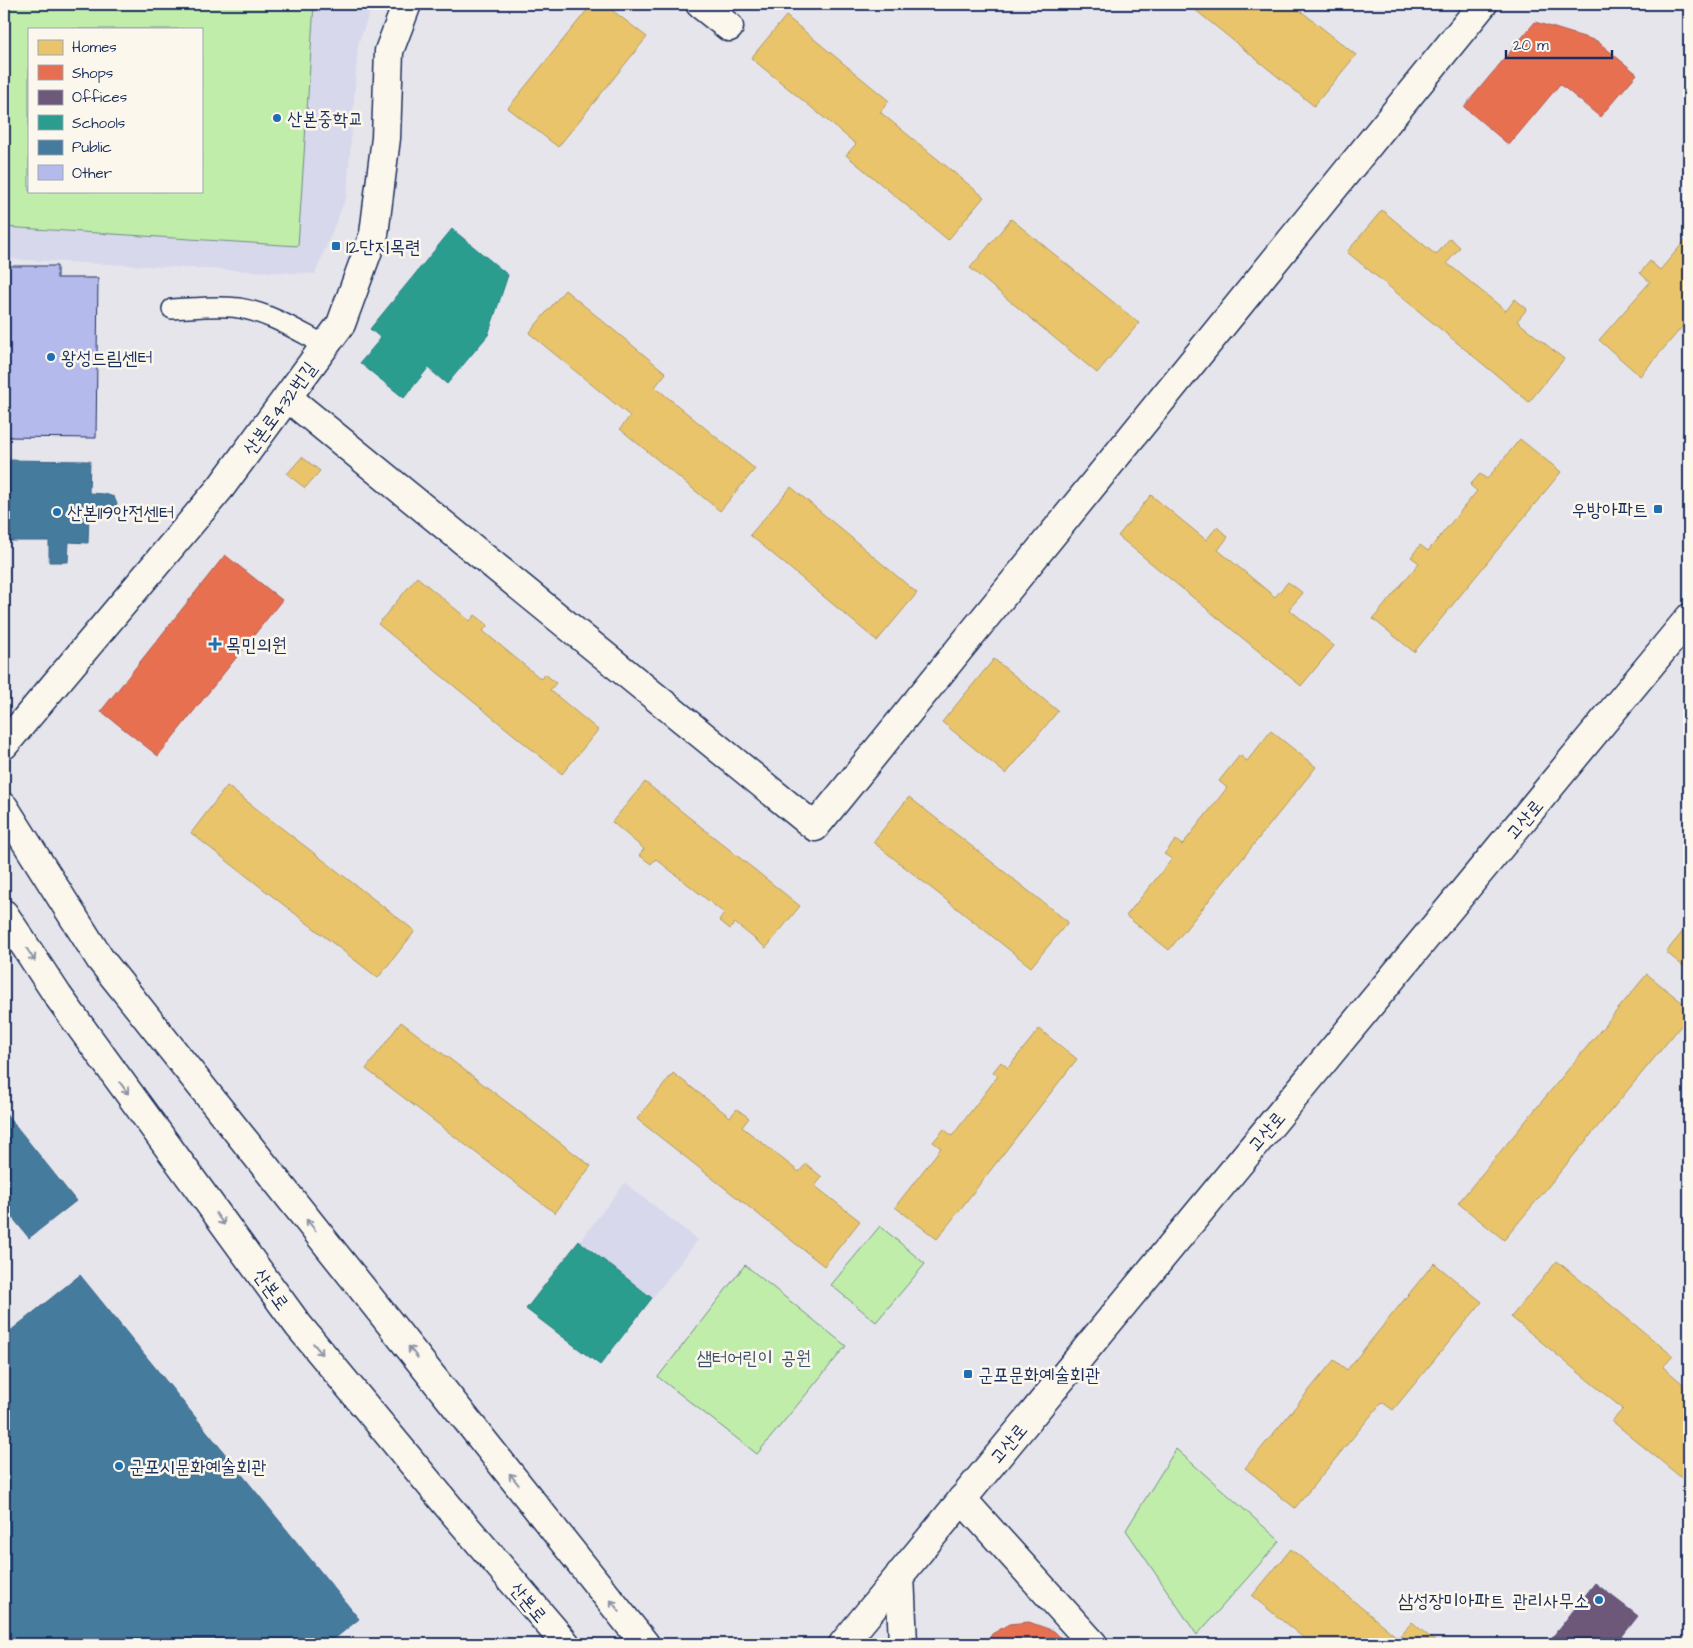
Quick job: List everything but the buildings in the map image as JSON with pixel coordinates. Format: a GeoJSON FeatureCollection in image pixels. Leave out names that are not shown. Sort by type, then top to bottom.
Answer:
{"type":"FeatureCollection","features":[{"type":"Feature","properties":{"kind":"street","name":"산본로432번길"},"geometry":{"type":"LineString","coordinates":[[4,745],[221,487],[341,324],[374,234],[386,138],[390,51],[407,4]]}},
{"type":"Feature","properties":{"kind":"street"},"geometry":{"type":"LineString","coordinates":[[700,4],[729,27]]}},
{"type":"Feature","properties":{"kind":"street"},"geometry":{"type":"LineString","coordinates":[[287,397],[815,827],[1482,4]]}},
{"type":"Feature","properties":{"kind":"street","name":"고산로"},"geometry":{"type":"LineString","coordinates":[[843,1644],[1689,618]]}},
{"type":"Feature","properties":{"kind":"street"},"geometry":{"type":"LineString","coordinates":[[4,807],[100,959],[645,1644]]}},
{"type":"Feature","properties":{"kind":"street","name":"산본로"},"geometry":{"type":"LineString","coordinates":[[4,914],[58,996],[298,1325],[448,1506],[566,1644]]}},
{"type":"Feature","properties":{"kind":"street"},"geometry":{"type":"LineString","coordinates":[[962,1499],[1093,1644]]}},
{"type":"Feature","properties":{"kind":"street"},"geometry":{"type":"LineString","coordinates":[[900,1574],[903,1644]]}},
{"type":"Feature","properties":{"kind":"lane"},"geometry":{"type":"LineString","coordinates":[[172,309],[239,308],[273,318],[325,345]]}},
{"type":"Feature","properties":{"kind":"shaded area","name":"산본중학교"},"geometry":{"type":"Polygon","coordinates":[[[4,4],[373,4],[358,44],[347,195],[315,274],[4,259],[4,4]]]}},
{"type":"Feature","properties":{"kind":"shaded area"},"geometry":{"type":"Polygon","coordinates":[[[625,1183],[698,1240],[600,1365],[526,1309],[625,1183]]]}},
{"type":"Feature","properties":{"kind":"green space","name":"산본중학교"},"geometry":{"type":"Polygon","coordinates":[[[4,4],[314,4],[298,246],[4,227],[4,4]]]}},
{"type":"Feature","properties":{"kind":"green space"},"geometry":{"type":"Polygon","coordinates":[[[880,1226],[925,1264],[876,1322],[831,1285],[880,1226]]]}},
{"type":"Feature","properties":{"kind":"green space","name":"샘터어린이 공원"},"geometry":{"type":"Polygon","coordinates":[[[745,1265],[846,1346],[757,1454],[658,1377],[745,1265]]]}},
{"type":"Feature","properties":{"kind":"green space"},"geometry":{"type":"Polygon","coordinates":[[[1176,1449],[1280,1541],[1197,1635],[1126,1530],[1176,1449]]]}},
{"type":"Feature","properties":{"kind":"place","name":"산본중학교"},"geometry":{"type":"Point","coordinates":[277,118]}},
{"type":"Feature","properties":{"kind":"place","name":"12단지목련"},"geometry":{"type":"Point","coordinates":[336,246]}},
{"type":"Feature","properties":{"kind":"place","name":"왕성드림센터"},"geometry":{"type":"Point","coordinates":[51,357]}},
{"type":"Feature","properties":{"kind":"place","name":"우방아파트"},"geometry":{"type":"Point","coordinates":[1658,509]}},
{"type":"Feature","properties":{"kind":"place","name":"산본119안전센터"},"geometry":{"type":"Point","coordinates":[57,512]}},
{"type":"Feature","properties":{"kind":"place","name":"목민의원"},"geometry":{"type":"Point","coordinates":[215,644]}},
{"type":"Feature","properties":{"kind":"place","name":"군포문화예술회관"},"geometry":{"type":"Point","coordinates":[968,1374]}},
{"type":"Feature","properties":{"kind":"place","name":"군포시문화예술회관"},"geometry":{"type":"Point","coordinates":[119,1466]}},
{"type":"Feature","properties":{"kind":"place","name":"삼성장미아파트 관리사무소"},"geometry":{"type":"Point","coordinates":[1599,1600]}}]}
